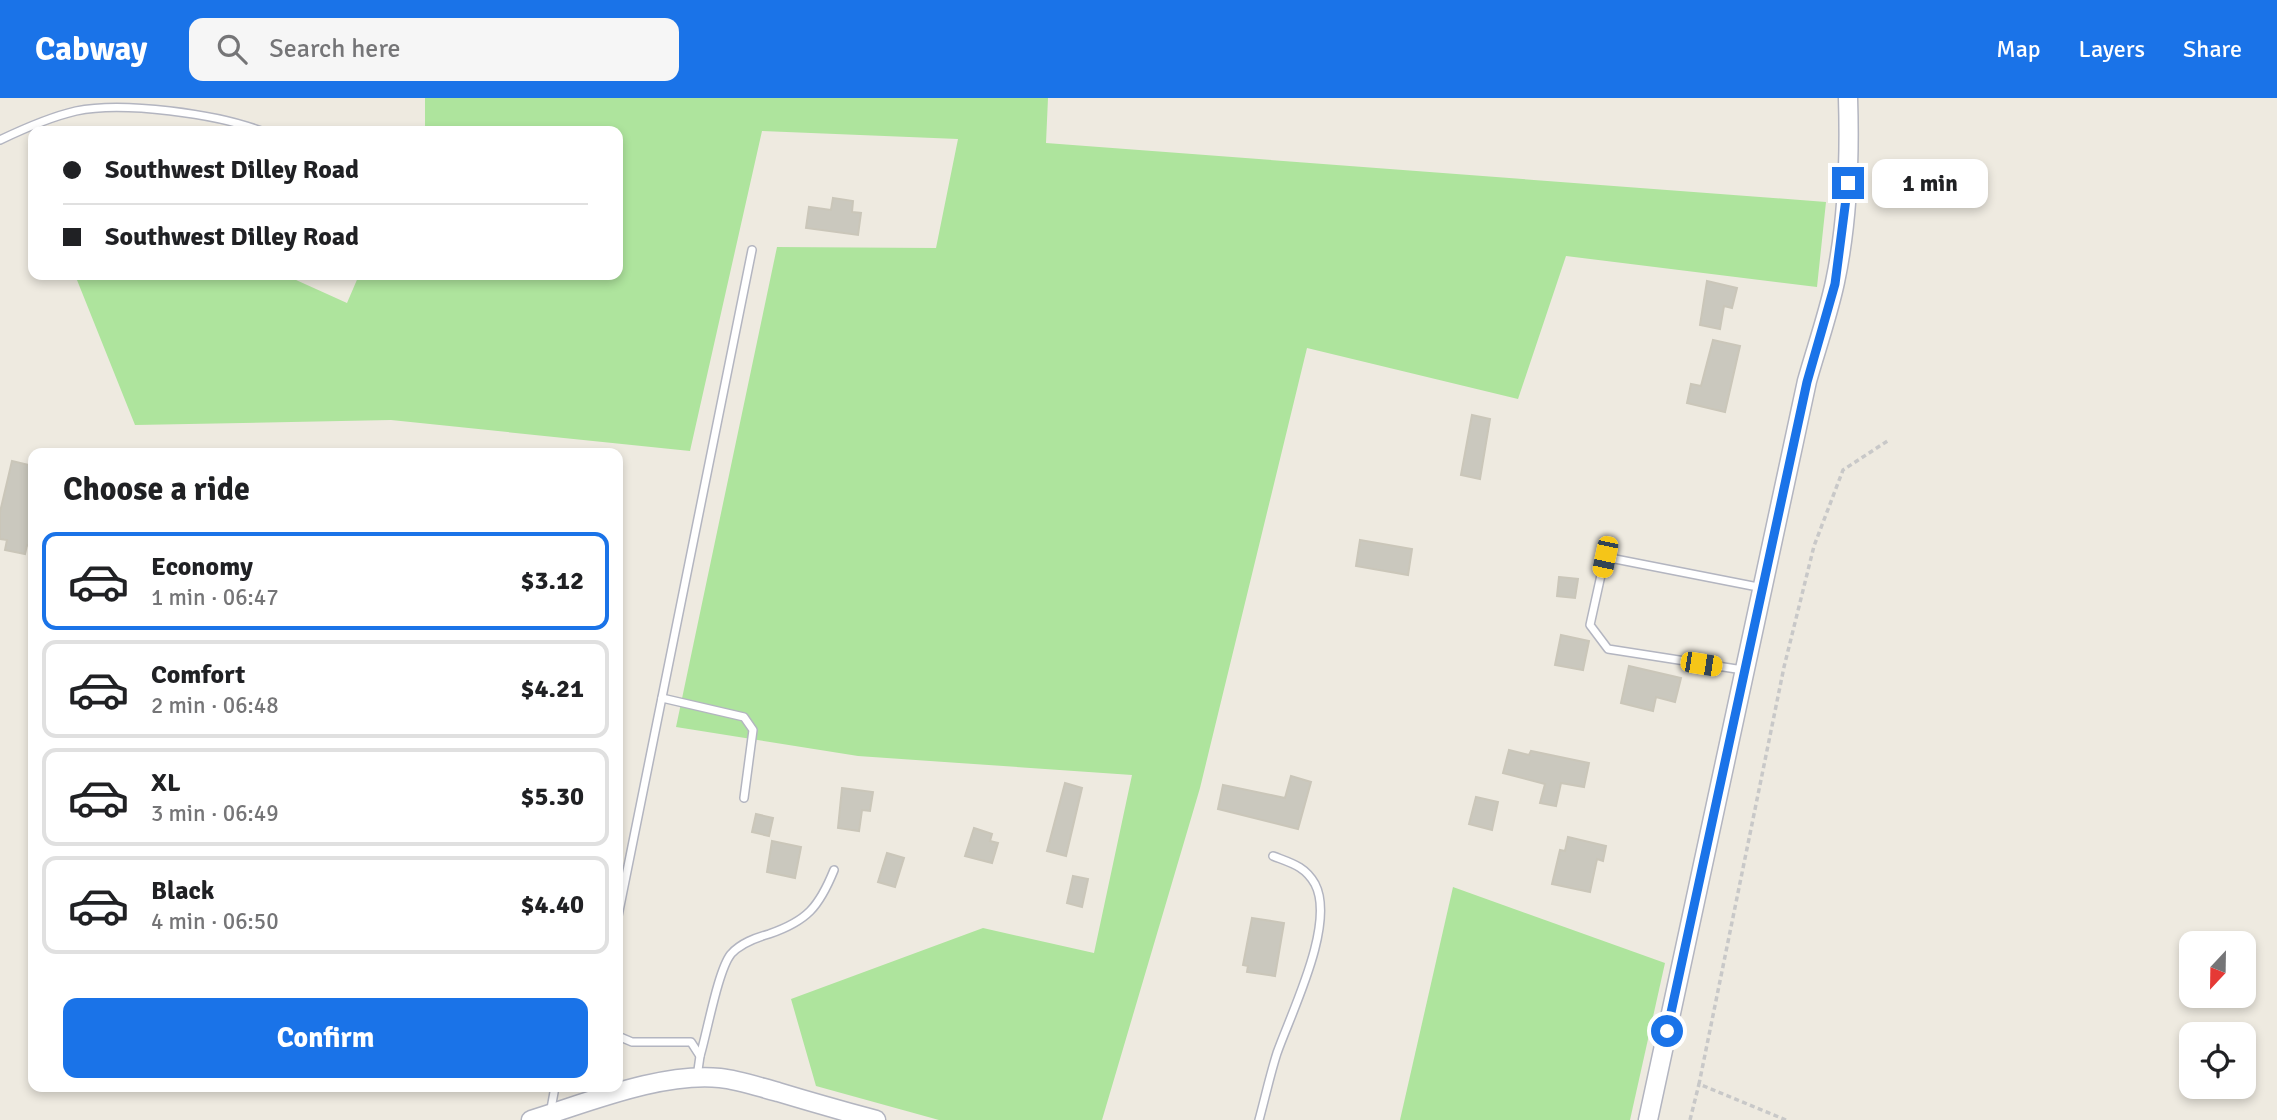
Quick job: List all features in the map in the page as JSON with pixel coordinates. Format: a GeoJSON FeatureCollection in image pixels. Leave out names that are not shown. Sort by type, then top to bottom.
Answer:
{"type":"FeatureCollection","features":[{"type":"Feature","properties":{"kind":"street"},"geometry":{"type":"LineString","coordinates":[[1648,1120],[1807,382],[1835,284],[1850,154],[1848,98]]}},
{"type":"Feature","properties":{"kind":"street"},"geometry":{"type":"LineString","coordinates":[[531,1120],[653,1085],[697,1078],[720,1078],[876,1120]]}},
{"type":"Feature","properties":{"kind":"lane"},"geometry":{"type":"LineString","coordinates":[[37,126],[77,111],[130,108],[233,120],[248,126]]}},
{"type":"Feature","properties":{"kind":"lane"},"geometry":{"type":"LineString","coordinates":[[0,140],[28,129]]}},
{"type":"Feature","properties":{"kind":"lane"},"geometry":{"type":"LineString","coordinates":[[623,891],[752,250]]}},
{"type":"Feature","properties":{"kind":"lane"},"geometry":{"type":"LineString","coordinates":[[1746,671],[1608,649],[1590,625],[1592,614],[1605,557],[1763,588]]}},
{"type":"Feature","properties":{"kind":"lane"},"geometry":{"type":"LineString","coordinates":[[662,698],[744,717],[753,730],[744,798]]}},
{"type":"Feature","properties":{"kind":"lane"},"geometry":{"type":"LineString","coordinates":[[1259,1120],[1276,1055],[1316,948],[1320,917],[1316,887],[1302,866],[1273,856]]}},
{"type":"Feature","properties":{"kind":"lane"},"geometry":{"type":"LineString","coordinates":[[697,1078],[720,975],[729,956],[738,947],[797,923],[811,913],[824,895],[834,870]]}},
{"type":"Feature","properties":{"kind":"lane"},"geometry":{"type":"LineString","coordinates":[[623,1038],[632,1042],[691,1042],[700,1056]]}},
{"type":"Feature","properties":{"kind":"lane"},"geometry":{"type":"LineString","coordinates":[[550,1114],[554,1092]]}},
{"type":"Feature","properties":{"kind":"path"},"geometry":{"type":"LineString","coordinates":[[1690,1120],[1784,667],[1814,546],[1843,470],[1889,440]]}},
{"type":"Feature","properties":{"kind":"path"},"geometry":{"type":"LineString","coordinates":[[1699,1084],[1786,1120]]}},
{"type":"Feature","properties":{"kind":"green space"},"geometry":{"type":"Polygon","coordinates":[[[425,98],[1048,98],[1046,143],[1826,202],[1817,287],[1566,256],[1518,399],[1307,348],[1200,788],[1102,1120],[939,1120],[816,1086],[791,999],[983,928],[1094,953],[1132,775],[858,756],[676,727],[777,247],[936,248],[958,139],[762,131],[690,451],[391,420],[135,425],[77,280],[296,280],[347,303],[357,280],[623,280],[623,126],[425,126],[425,98]]]}},
{"type":"Feature","properties":{"kind":"green space"},"geometry":{"type":"Polygon","coordinates":[[[1453,887],[1665,963],[1630,1120],[1400,1120],[1453,887]]]}},
{"type":"Feature","properties":{"kind":"building"},"geometry":{"type":"Polygon","coordinates":[[[833,198],[853,201],[852,212],[861,213],[858,235],[806,228],[809,207],[831,210],[833,198]]]}},
{"type":"Feature","properties":{"kind":"building"},"geometry":{"type":"Polygon","coordinates":[[[1707,281],[1737,288],[1732,308],[1724,306],[1720,329],[1700,325],[1707,281]]]}},
{"type":"Feature","properties":{"kind":"building"},"geometry":{"type":"Polygon","coordinates":[[[1713,340],[1740,346],[1725,412],[1687,403],[1691,384],[1701,386],[1713,340]]]}},
{"type":"Feature","properties":{"kind":"building"},"geometry":{"type":"Polygon","coordinates":[[[1472,415],[1490,419],[1480,479],[1461,475],[1472,415]]]}},
{"type":"Feature","properties":{"kind":"building"},"geometry":{"type":"Polygon","coordinates":[[[12,461],[28,465],[28,545],[25,554],[5,550],[7,540],[0,539],[0,512],[12,461]]]}},
{"type":"Feature","properties":{"kind":"building"},"geometry":{"type":"Polygon","coordinates":[[[1360,540],[1412,549],[1408,575],[1356,566],[1360,540]]]}},
{"type":"Feature","properties":{"kind":"building"},"geometry":{"type":"Polygon","coordinates":[[[1559,577],[1578,579],[1575,598],[1557,596],[1559,577]]]}},
{"type":"Feature","properties":{"kind":"building"},"geometry":{"type":"Polygon","coordinates":[[[1561,635],[1589,641],[1583,670],[1555,665],[1561,635]]]}},
{"type":"Feature","properties":{"kind":"building"},"geometry":{"type":"Polygon","coordinates":[[[1629,666],[1681,678],[1675,702],[1656,697],[1653,711],[1621,703],[1629,666]]]}},
{"type":"Feature","properties":{"kind":"building"},"geometry":{"type":"Polygon","coordinates":[[[1509,750],[1529,755],[1531,751],[1589,763],[1584,787],[1561,783],[1556,806],[1540,803],[1545,784],[1503,773],[1509,750]]]}},
{"type":"Feature","properties":{"kind":"building"},"geometry":{"type":"Polygon","coordinates":[[[1291,776],[1311,782],[1298,829],[1218,809],[1223,785],[1285,798],[1291,776]]]}},
{"type":"Feature","properties":{"kind":"building"},"geometry":{"type":"Polygon","coordinates":[[[1065,783],[1082,788],[1066,856],[1047,851],[1065,783]]]}},
{"type":"Feature","properties":{"kind":"building"},"geometry":{"type":"Polygon","coordinates":[[[842,788],[873,792],[870,811],[862,810],[859,831],[838,828],[842,788]]]}},
{"type":"Feature","properties":{"kind":"building"},"geometry":{"type":"Polygon","coordinates":[[[1476,797],[1498,802],[1492,830],[1469,824],[1476,797]]]}},
{"type":"Feature","properties":{"kind":"building"},"geometry":{"type":"Polygon","coordinates":[[[756,814],[773,818],[769,836],[752,832],[756,814]]]}},
{"type":"Feature","properties":{"kind":"building"},"geometry":{"type":"Polygon","coordinates":[[[974,828],[992,834],[990,841],[998,843],[992,863],[965,856],[974,828]]]}},
{"type":"Feature","properties":{"kind":"building"},"geometry":{"type":"Polygon","coordinates":[[[1568,837],[1606,846],[1603,861],[1597,859],[1590,892],[1552,884],[1560,850],[1565,851],[1568,837]]]}},
{"type":"Feature","properties":{"kind":"building"},"geometry":{"type":"Polygon","coordinates":[[[772,841],[801,847],[795,878],[767,872],[772,841]]]}},
{"type":"Feature","properties":{"kind":"building"},"geometry":{"type":"Polygon","coordinates":[[[887,853],[904,858],[895,887],[878,882],[887,853]]]}},
{"type":"Feature","properties":{"kind":"building"},"geometry":{"type":"Polygon","coordinates":[[[1073,876],[1088,879],[1082,907],[1067,903],[1073,876]]]}},
{"type":"Feature","properties":{"kind":"building"},"geometry":{"type":"Polygon","coordinates":[[[1252,918],[1284,923],[1275,976],[1247,972],[1248,966],[1243,965],[1252,918]]]}},
{"type":"Feature","properties":{"kind":"route"},"geometry":{"type":"LineString","coordinates":[[1667,1031],[1807,382],[1835,284],[1848,183]]}}]}
